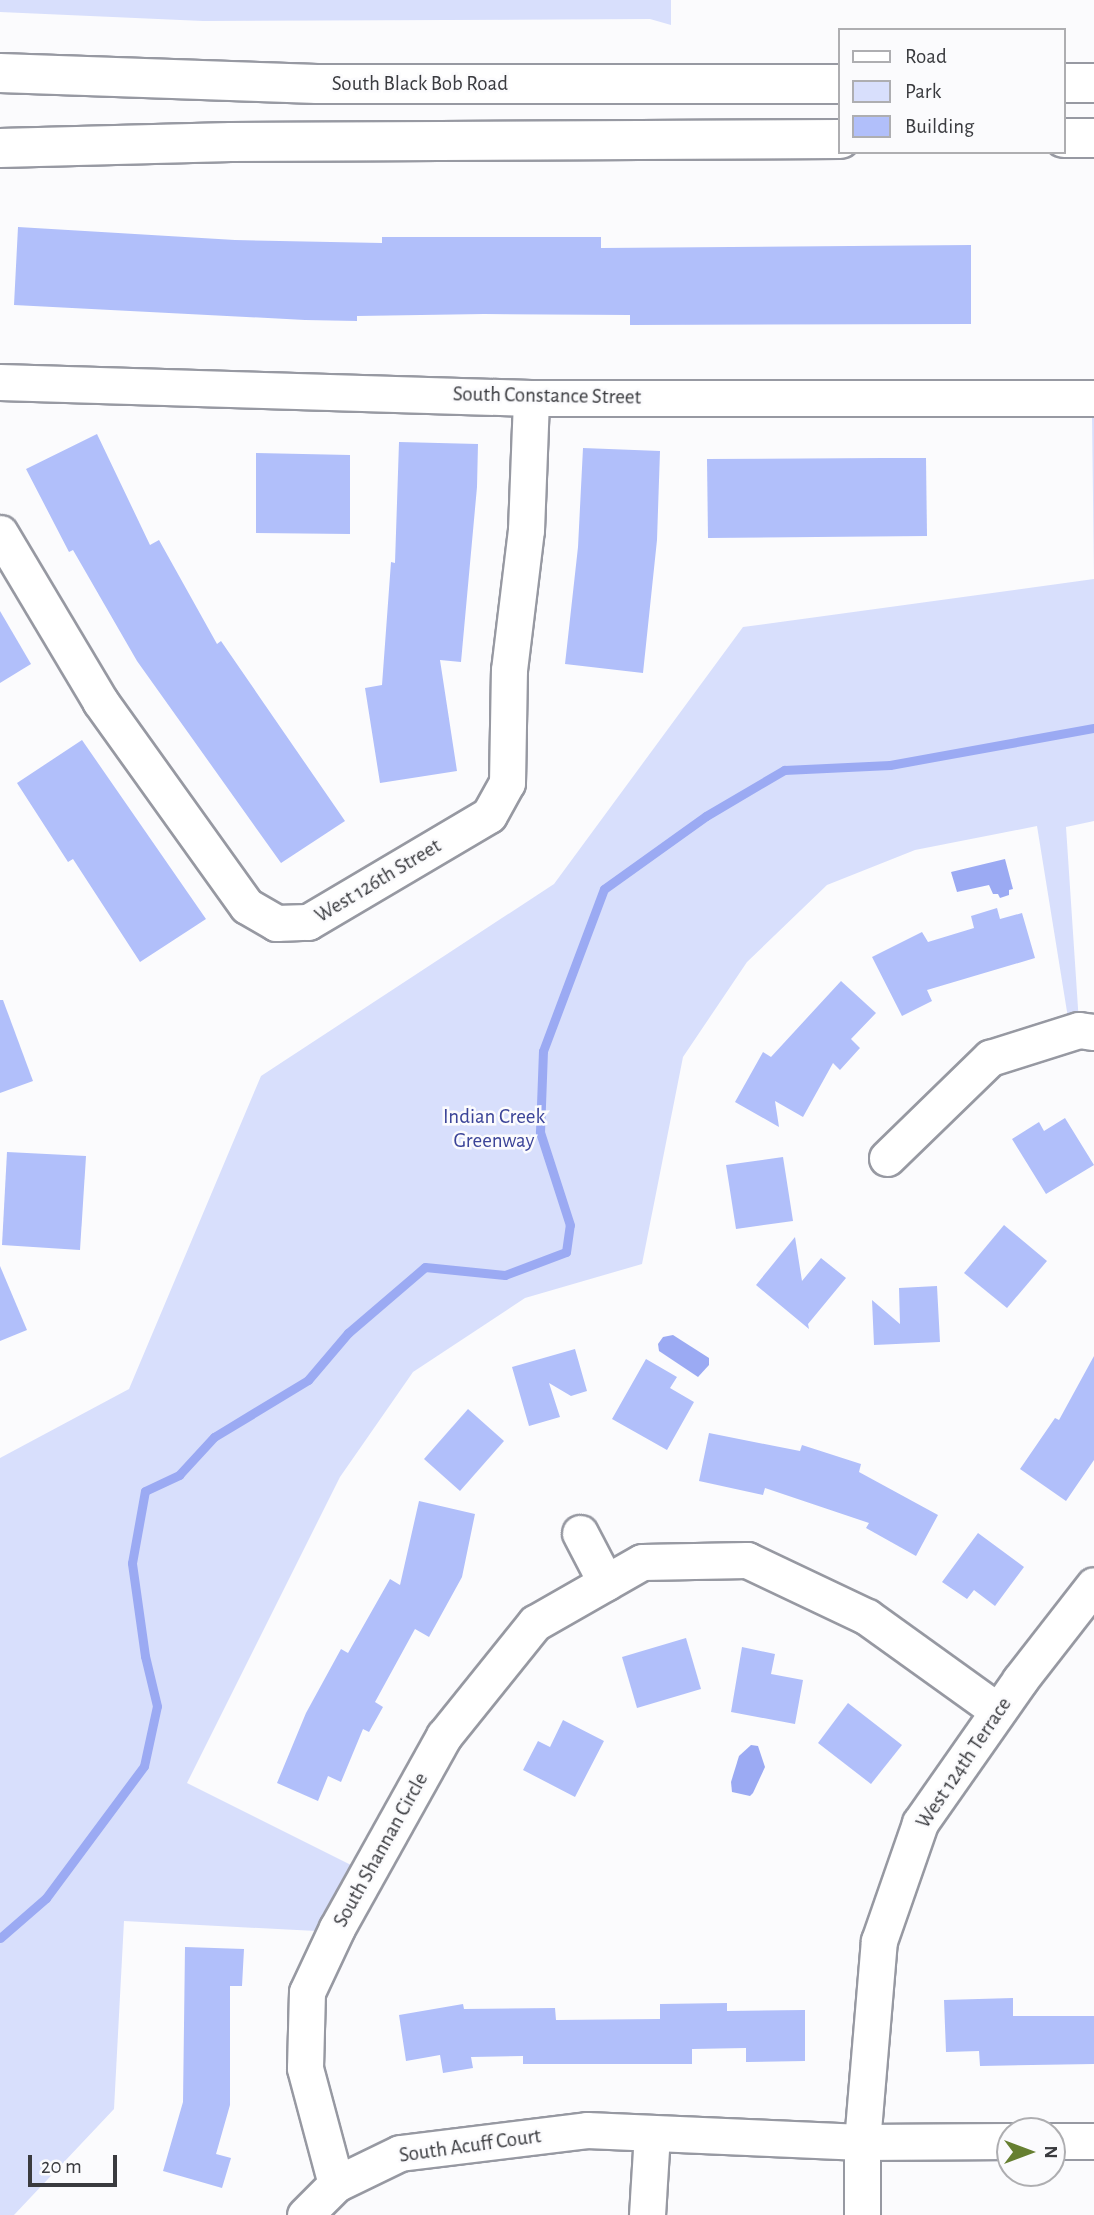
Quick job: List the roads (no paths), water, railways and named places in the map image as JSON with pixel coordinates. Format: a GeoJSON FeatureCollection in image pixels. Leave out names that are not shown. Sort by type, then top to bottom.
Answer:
{"type":"FeatureCollection","features":[{"type":"Feature","properties":{"kind":"main road","name":"South Black Bob Road"},"geometry":{"type":"LineString","coordinates":[[0,73],[317,84],[838,84]]}},
{"type":"Feature","properties":{"kind":"main road"},"geometry":{"type":"LineString","coordinates":[[1066,83],[1094,83]]}},
{"type":"Feature","properties":{"kind":"main road"},"geometry":{"type":"LineString","coordinates":[[1066,138],[1094,138]]}},
{"type":"Feature","properties":{"kind":"main road"},"geometry":{"type":"LineString","coordinates":[[0,148],[231,142],[838,139]]}},
{"type":"Feature","properties":{"kind":"street","name":"South Constance Street"},"geometry":{"type":"LineString","coordinates":[[0,382],[531,398],[1094,398]]}},
{"type":"Feature","properties":{"kind":"street","name":"West 126th Street"},"geometry":{"type":"LineString","coordinates":[[0,533],[100,701],[247,906],[276,923],[308,922],[489,815],[507,783],[509,670],[526,530],[531,398]]}},
{"type":"Feature","properties":{"kind":"street"},"geometry":{"type":"LineString","coordinates":[[887,1158],[990,1058],[1079,1030],[1094,1032]]}},
{"type":"Feature","properties":{"kind":"street"},"geometry":{"type":"LineString","coordinates":[[580,1533],[606,1583]]}},
{"type":"Feature","properties":{"kind":"street","name":"South Shannan Circle"},"geometry":{"type":"LineString","coordinates":[[336,2184],[305,2068],[307,1992],[337,1928],[444,1736],[535,1623],[642,1562],[747,1560],[867,1617],[998,1711]]}},
{"type":"Feature","properties":{"kind":"street","name":"West 124th Terrace"},"geometry":{"type":"LineString","coordinates":[[862,2215],[862,2142],[879,1941],[920,1823],[998,1711],[1094,1585]]}},
{"type":"Feature","properties":{"kind":"street","name":"South Acuff Court"},"geometry":{"type":"LineString","coordinates":[[305,2215],[336,2184],[400,2153],[587,2130],[862,2142],[996,2141]]}},
{"type":"Feature","properties":{"kind":"street"},"geometry":{"type":"LineString","coordinates":[[648,2215],[652,2134]]}},
{"type":"Feature","properties":{"kind":"street"},"geometry":{"type":"LineString","coordinates":[[1066,2141],[1094,2141]]}},
{"type":"Feature","properties":{"kind":"water"},"geometry":{"type":"Polygon","coordinates":[[[1005,859],[1013,889],[1009,890],[1009,895],[1000,898],[998,894],[993,894],[989,885],[957,892],[951,872],[1005,859]]]}},
{"type":"Feature","properties":{"kind":"water"},"geometry":{"type":"Polygon","coordinates":[[[673,1335],[709,1358],[709,1365],[698,1377],[659,1351],[658,1344],[663,1337],[673,1335]]]}},
{"type":"Feature","properties":{"kind":"water"},"geometry":{"type":"Polygon","coordinates":[[[751,1745],[758,1746],[765,1767],[750,1796],[732,1792],[731,1782],[739,1756],[751,1745]]]}},
{"type":"Feature","properties":{"kind":"waterway"},"geometry":{"type":"LineString","coordinates":[[0,1938],[46,1898],[144,1766],[157,1706],[145,1656],[132,1563],[145,1491],[179,1475],[214,1437],[308,1380],[348,1333],[425,1267],[505,1275],[566,1252],[570,1225],[540,1132],[543,1051],[604,889],[706,816],[784,770],[890,765],[1094,728]]}},
{"type":"Feature","properties":{"kind":"park label","name":"Indian Creek Greenway"},"geometry":{"type":"Point","coordinates":[494,1129]}}]}
